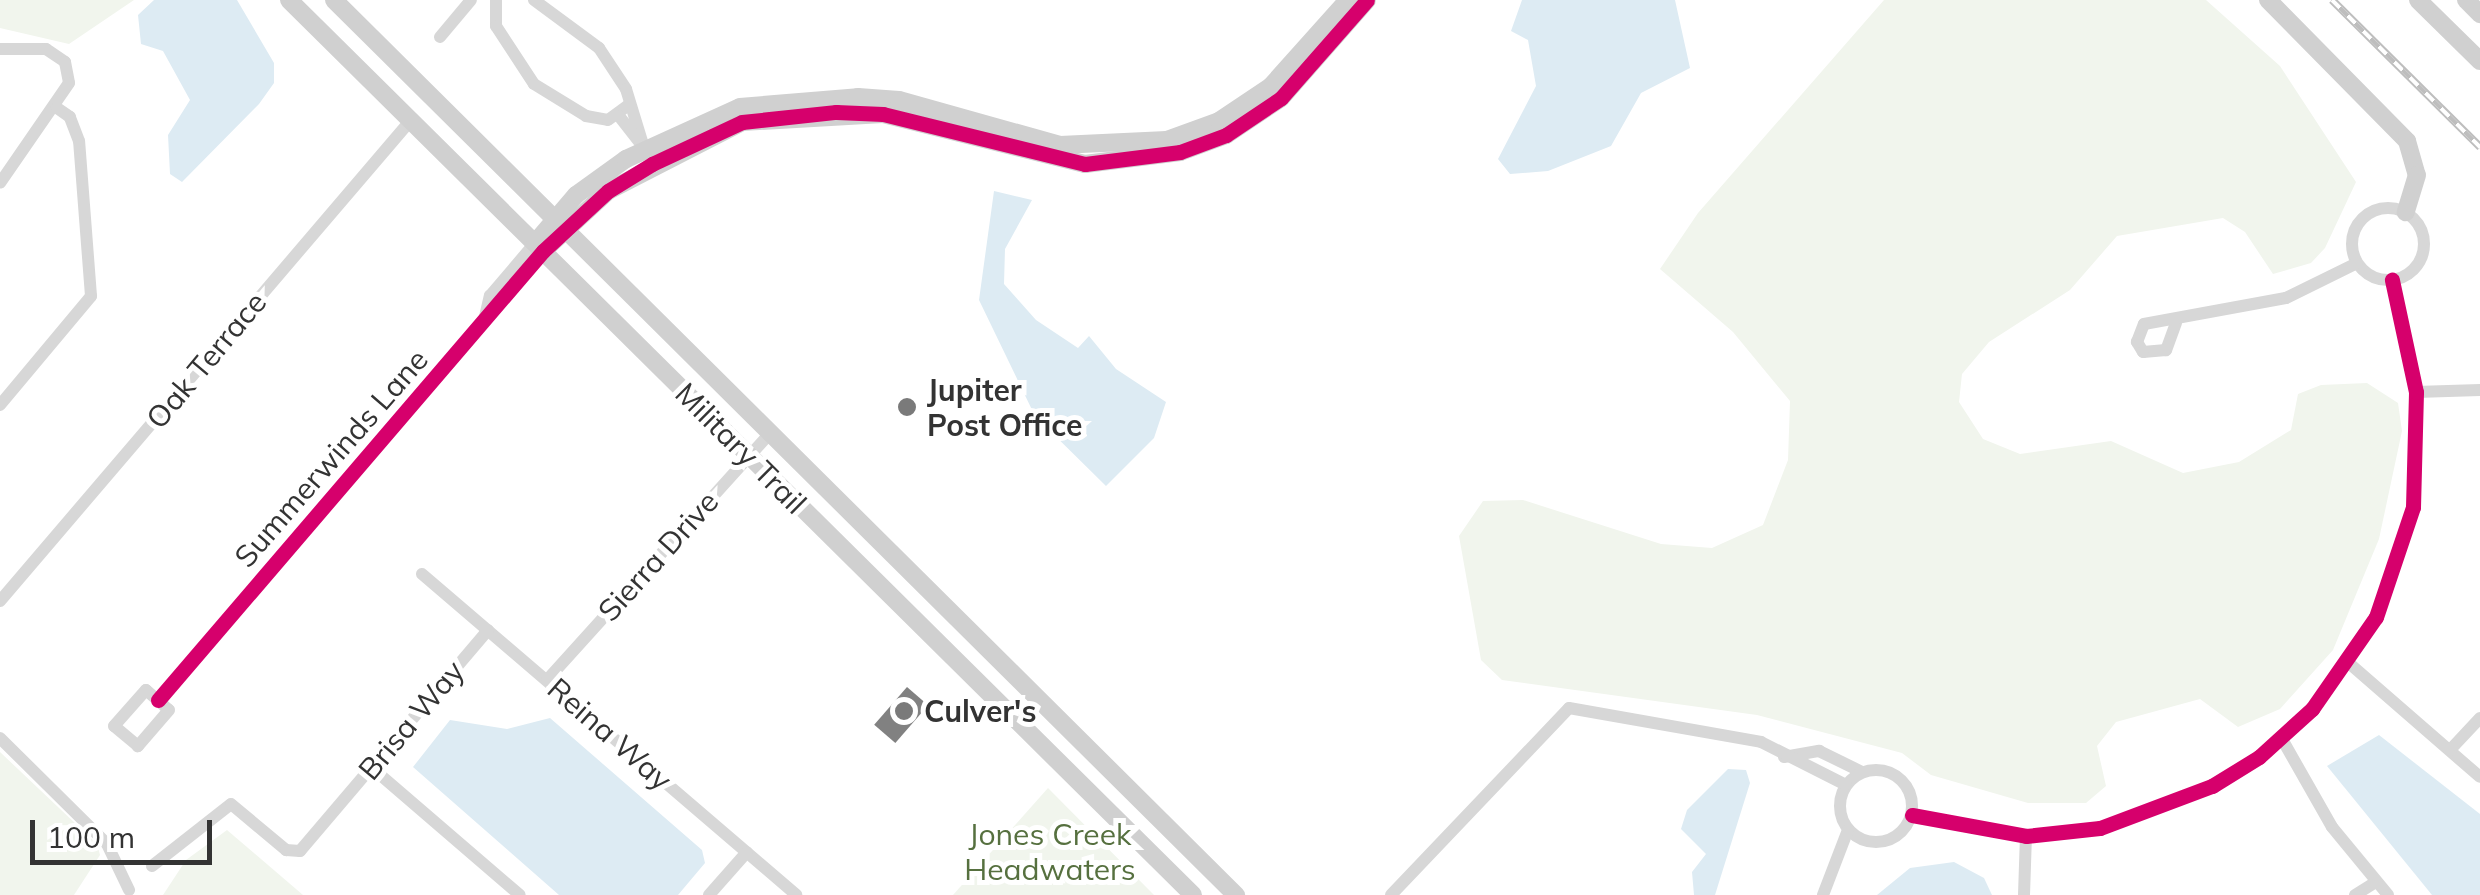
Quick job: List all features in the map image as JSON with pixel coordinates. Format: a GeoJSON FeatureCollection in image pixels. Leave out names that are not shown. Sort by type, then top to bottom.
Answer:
{"type":"FeatureCollection","features":[{"type":"Feature","properties":{"kind":"main road","name":"Military Trail"},"geometry":{"type":"LineString","coordinates":[[290,0],[1192,895]]}},
{"type":"Feature","properties":{"kind":"main road","name":"Military Trail"},"geometry":{"type":"LineString","coordinates":[[334,0],[1236,895]]}},
{"type":"Feature","properties":{"kind":"main road"},"geometry":{"type":"LineString","coordinates":[[539,247],[644,148],[740,107],[816,97],[899,100],[1060,145],[1166,140],[1218,121],[1271,86],[1348,0]]}},
{"type":"Feature","properties":{"kind":"main road"},"geometry":{"type":"LineString","coordinates":[[560,226],[608,191],[686,144],[776,117],[884,114],[1085,164],[1180,152],[1226,135],[1282,98],[1367,0]]}},
{"type":"Feature","properties":{"kind":"main road"},"geometry":{"type":"LineString","coordinates":[[2268,0],[2407,141],[2417,174],[2406,212]]}},
{"type":"Feature","properties":{"kind":"main road"},"geometry":{"type":"LineString","coordinates":[[2418,0],[2480,60]]}},
{"type":"Feature","properties":{"kind":"main road"},"geometry":{"type":"LineString","coordinates":[[2466,0],[2480,14]]}},
{"type":"Feature","properties":{"kind":"street"},"geometry":{"type":"LineString","coordinates":[[440,37],[471,0]]}},
{"type":"Feature","properties":{"kind":"street"},"geometry":{"type":"LineString","coordinates":[[496,0],[496,26],[534,84],[586,116],[623,111]]}},
{"type":"Feature","properties":{"kind":"street"},"geometry":{"type":"LineString","coordinates":[[534,0],[599,48],[626,89],[623,111],[644,148]]}},
{"type":"Feature","properties":{"kind":"street"},"geometry":{"type":"LineString","coordinates":[[0,183],[57,108],[69,83],[64,62],[46,48],[1,46]]}},
{"type":"Feature","properties":{"kind":"street"},"geometry":{"type":"LineString","coordinates":[[0,406],[90,296],[79,141],[70,117],[57,108]]}},
{"type":"Feature","properties":{"kind":"street","name":"Oak Terrace"},"geometry":{"type":"LineString","coordinates":[[0,601],[411,120]]}},
{"type":"Feature","properties":{"kind":"street"},"geometry":{"type":"LineString","coordinates":[[2357,263],[2353,235],[2366,215],[2385,208],[2406,212],[2422,231],[2423,253],[2392,280]]}},
{"type":"Feature","properties":{"kind":"street","name":"Summerwinds Lane"},"geometry":{"type":"LineString","coordinates":[[158,700],[484,320],[539,247]]}},
{"type":"Feature","properties":{"kind":"street"},"geometry":{"type":"LineString","coordinates":[[2357,263],[2392,280]]}},
{"type":"Feature","properties":{"kind":"street"},"geometry":{"type":"LineString","coordinates":[[2176,323],[2286,298],[2357,263]]}},
{"type":"Feature","properties":{"kind":"street"},"geometry":{"type":"LineString","coordinates":[[1912,815],[2026,836],[2160,810],[2282,738],[2350,664],[2402,558],[2419,450],[2416,392],[2392,280]]}},
{"type":"Feature","properties":{"kind":"street"},"geometry":{"type":"LineString","coordinates":[[2416,392],[2480,390]]}},
{"type":"Feature","properties":{"kind":"street","name":"Sierra Drive"},"geometry":{"type":"LineString","coordinates":[[547,680],[770,433]]}},
{"type":"Feature","properties":{"kind":"street","name":"Reina Way"},"geometry":{"type":"LineString","coordinates":[[422,574],[796,895]]}},
{"type":"Feature","properties":{"kind":"street","name":"Brisa Way"},"geometry":{"type":"LineString","coordinates":[[152,866],[231,804],[286,850],[300,851],[488,630]]}},
{"type":"Feature","properties":{"kind":"street"},"geometry":{"type":"LineString","coordinates":[[2350,664],[2480,777]]}},
{"type":"Feature","properties":{"kind":"street"},"geometry":{"type":"LineString","coordinates":[[146,690],[158,700],[169,710],[138,746],[114,726],[146,690]]}},
{"type":"Feature","properties":{"kind":"street"},"geometry":{"type":"LineString","coordinates":[[1391,895],[1569,708],[1761,742],[1846,786]]}},
{"type":"Feature","properties":{"kind":"street"},"geometry":{"type":"LineString","coordinates":[[2450,750],[2480,718]]}},
{"type":"Feature","properties":{"kind":"street"},"geometry":{"type":"LineString","coordinates":[[0,738],[107,844],[129,890]]}},
{"type":"Feature","properties":{"kind":"street"},"geometry":{"type":"LineString","coordinates":[[2282,738],[2332,827],[2388,895]]}},
{"type":"Feature","properties":{"kind":"street"},"geometry":{"type":"LineString","coordinates":[[1784,757],[1819,751],[1862,772],[1884,770],[1903,781],[1912,815],[1900,833],[1880,842],[1848,830]]}},
{"type":"Feature","properties":{"kind":"street"},"geometry":{"type":"LineString","coordinates":[[372,767],[520,895]]}},
{"type":"Feature","properties":{"kind":"street"},"geometry":{"type":"LineString","coordinates":[[1822,895],[1848,830],[1840,810],[1846,786],[1862,772]]}},
{"type":"Feature","properties":{"kind":"street"},"geometry":{"type":"LineString","coordinates":[[2024,895],[2026,836]]}},
{"type":"Feature","properties":{"kind":"street"},"geometry":{"type":"LineString","coordinates":[[709,895],[747,852]]}},
{"type":"Feature","properties":{"kind":"street"},"geometry":{"type":"LineString","coordinates":[[2354,895],[2376,882]]}},
{"type":"Feature","properties":{"kind":"green space"},"geometry":{"type":"Polygon","coordinates":[[[0,0],[134,0],[69,44],[0,28],[0,0]]]}},
{"type":"Feature","properties":{"kind":"green space"},"geometry":{"type":"Polygon","coordinates":[[[1884,0],[2206,0],[2280,66],[2356,182],[2325,248],[2311,263],[2273,274],[2245,232],[2223,218],[2117,236],[2070,290],[1989,342],[1962,374],[1959,402],[1983,439],[2020,454],[2111,441],[2183,473],[2239,462],[2291,430],[2298,394],[2321,385],[2367,383],[2398,403],[2402,431],[2379,539],[2333,650],[2280,709],[2238,727],[2200,699],[2116,722],[2097,746],[2106,786],[2086,803],[2028,803],[1931,775],[1902,753],[1757,715],[1502,680],[1481,660],[1459,536],[1483,501],[1523,500],[1661,544],[1712,548],[1763,525],[1788,460],[1790,401],[1733,332],[1660,269],[1698,213],[1884,0]]]}},
{"type":"Feature","properties":{"kind":"green space"},"geometry":{"type":"Polygon","coordinates":[[[0,752],[97,844],[100,855],[74,895],[0,895],[0,752]]]}},
{"type":"Feature","properties":{"kind":"green space","name":"Jones Creek Headwaters"},"geometry":{"type":"Polygon","coordinates":[[[1048,788],[1154,895],[953,895],[1048,788]]]}},
{"type":"Feature","properties":{"kind":"green space"},"geometry":{"type":"Polygon","coordinates":[[[227,830],[303,895],[163,895],[186,860],[227,830]]]}},
{"type":"Feature","properties":{"kind":"shaded area"},"geometry":{"type":"Polygon","coordinates":[[[154,0],[237,0],[274,63],[274,83],[259,104],[182,182],[170,174],[168,135],[190,100],[163,51],[141,44],[138,15],[154,0]]]}},
{"type":"Feature","properties":{"kind":"shaded area"},"geometry":{"type":"Polygon","coordinates":[[[1522,0],[1675,0],[1690,68],[1641,93],[1611,146],[1548,171],[1510,174],[1498,159],[1536,86],[1528,40],[1511,31],[1522,0]]]}},
{"type":"Feature","properties":{"kind":"shaded area"},"geometry":{"type":"Polygon","coordinates":[[[994,191],[1032,200],[1005,249],[1004,284],[1036,320],[1078,348],[1089,336],[1116,369],[1166,402],[1154,438],[1106,486],[1035,416],[979,300],[994,191]]]}},
{"type":"Feature","properties":{"kind":"shaded area"},"geometry":{"type":"Polygon","coordinates":[[[550,718],[702,850],[705,863],[678,895],[559,895],[413,767],[450,720],[507,729],[550,718]]]}},
{"type":"Feature","properties":{"kind":"shaded area"},"geometry":{"type":"Polygon","coordinates":[[[2379,735],[2480,814],[2480,895],[2432,895],[2327,766],[2379,735]]]}},
{"type":"Feature","properties":{"kind":"shaded area"},"geometry":{"type":"Polygon","coordinates":[[[1728,769],[1746,770],[1750,783],[1715,895],[1694,895],[1692,872],[1706,854],[1681,829],[1687,810],[1728,769]]]}},
{"type":"Feature","properties":{"kind":"shaded area"},"geometry":{"type":"Polygon","coordinates":[[[1954,862],[1984,878],[1992,895],[1877,895],[1910,868],[1954,862]]]}},
{"type":"Feature","properties":{"kind":"building","name":"Culver's"},"geometry":{"type":"Polygon","coordinates":[[[907,687],[928,705],[895,743],[874,725],[907,687]]]}},
{"type":"Feature","properties":{"kind":"railway"},"geometry":{"type":"LineString","coordinates":[[2332,0],[2480,147]]}},
{"type":"Feature","properties":{"kind":"cycle path"},"geometry":{"type":"LineString","coordinates":[[158,700],[543,251],[608,191],[652,164],[742,122],[836,112],[883,114],[1085,164],[1180,152],[1226,135],[1281,98],[1367,0]]}},
{"type":"Feature","properties":{"kind":"cycle path"},"geometry":{"type":"LineString","coordinates":[[1912,815],[2026,836],[2100,828],[2212,786],[2259,757],[2312,709],[2376,617],[2413,507],[2416,392],[2392,280]]}},
{"type":"Feature","properties":{"kind":"place","name":"Jupiter Post Office"},"geometry":{"type":"Point","coordinates":[907,407]}},
{"type":"Feature","properties":{"kind":"place","name":"Culver's"},"geometry":{"type":"Point","coordinates":[904,711]}}]}
